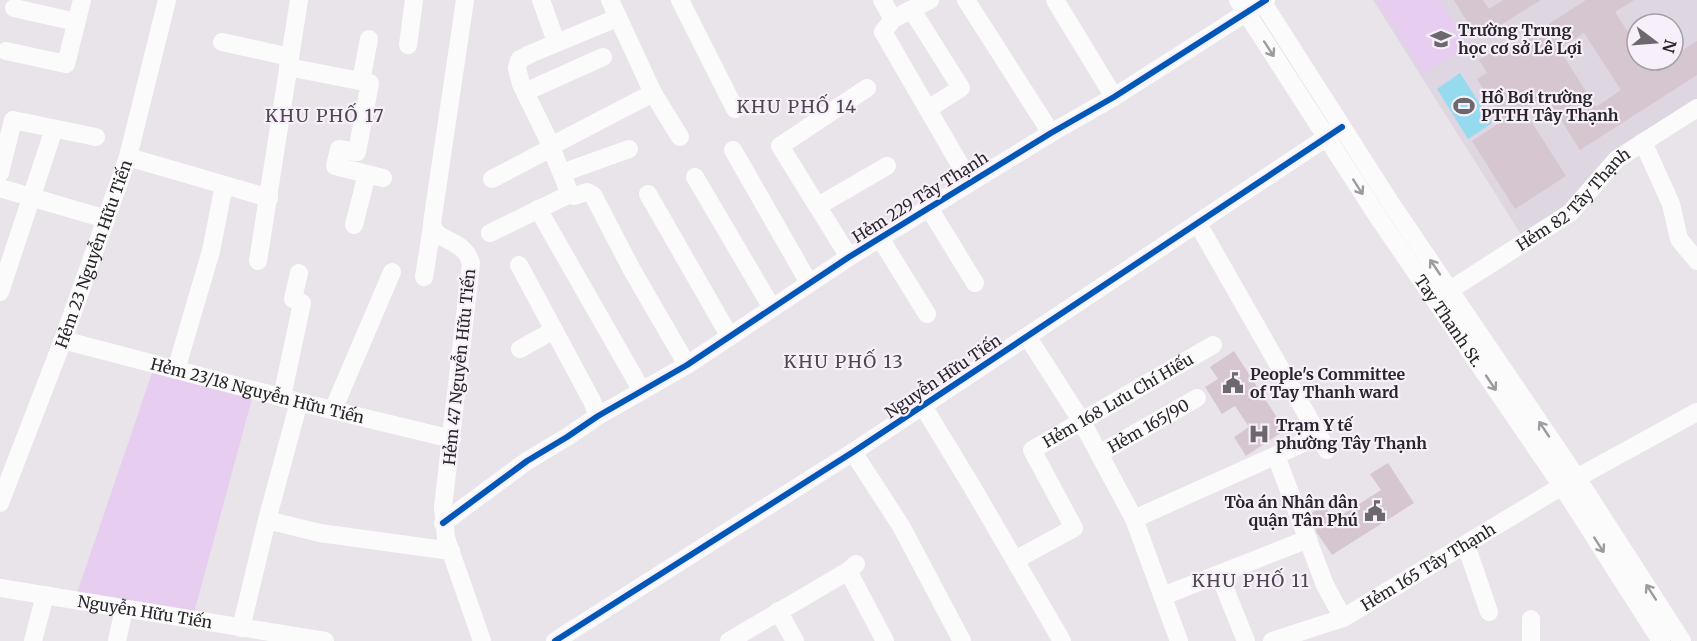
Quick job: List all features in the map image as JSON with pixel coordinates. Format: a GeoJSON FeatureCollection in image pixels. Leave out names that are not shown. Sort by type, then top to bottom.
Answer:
{"type":"FeatureCollection","features":[{"type":"Feature","properties":{"kind":"street"},"geometry":{"type":"LineString","coordinates":[[6,51],[66,64],[82,0]]}},
{"type":"Feature","properties":{"kind":"street","name":"Hẻm 23 Nguyễn Hữu Tiến"},"geometry":{"type":"LineString","coordinates":[[0,503],[63,340],[128,157],[167,0]]}},
{"type":"Feature","properties":{"kind":"street"},"geometry":{"type":"LineString","coordinates":[[258,261],[299,0]]}},
{"type":"Feature","properties":{"kind":"street"},"geometry":{"type":"LineString","coordinates":[[408,45],[414,0]]}},
{"type":"Feature","properties":{"kind":"street"},"geometry":{"type":"LineString","coordinates":[[424,277],[465,0]]}},
{"type":"Feature","properties":{"kind":"street"},"geometry":{"type":"LineString","coordinates":[[541,0],[555,39],[553,44]]}},
{"type":"Feature","properties":{"kind":"street"},"geometry":{"type":"LineString","coordinates":[[609,0],[653,93],[680,137]]}},
{"type":"Feature","properties":{"kind":"street"},"geometry":{"type":"LineString","coordinates":[[680,0],[735,109]]}},
{"type":"Feature","properties":{"kind":"street"},"geometry":{"type":"LineString","coordinates":[[882,0],[893,19]]}},
{"type":"Feature","properties":{"kind":"street"},"geometry":{"type":"LineString","coordinates":[[930,0],[893,19],[882,32],[970,182]]}},
{"type":"Feature","properties":{"kind":"street"},"geometry":{"type":"LineString","coordinates":[[966,0],[1051,133]]}},
{"type":"Feature","properties":{"kind":"street"},"geometry":{"type":"LineString","coordinates":[[1055,0],[1114,97]]}},
{"type":"Feature","properties":{"kind":"street","name":"Hẻm 229 Tây Thạnh"},"geometry":{"type":"LineString","coordinates":[[444,523],[527,461],[687,365],[849,257],[1114,97],[1242,6],[1263,1]]}},
{"type":"Feature","properties":{"kind":"street","name":"Tay Thanh St."},"geometry":{"type":"LineString","coordinates":[[1263,1],[1392,205],[1450,290],[1569,482],[1661,641]]}},
{"type":"Feature","properties":{"kind":"street","name":"Tay Thanh St."},"geometry":{"type":"LineString","coordinates":[[1242,6],[1378,217],[1682,641]]}},
{"type":"Feature","properties":{"kind":"street"},"geometry":{"type":"LineString","coordinates":[[15,8],[76,22]]}},
{"type":"Feature","properties":{"kind":"street"},"geometry":{"type":"LineString","coordinates":[[912,10],[961,88],[928,110]]}},
{"type":"Feature","properties":{"kind":"street"},"geometry":{"type":"LineString","coordinates":[[570,194],[525,92],[517,68],[518,63],[530,54],[617,18]]}},
{"type":"Feature","properties":{"kind":"street"},"geometry":{"type":"LineString","coordinates":[[360,81],[369,39]]}},
{"type":"Feature","properties":{"kind":"street"},"geometry":{"type":"LineString","coordinates":[[222,42],[370,83],[357,152],[339,149],[335,166],[375,176],[354,225]]}},
{"type":"Feature","properties":{"kind":"street"},"geometry":{"type":"LineString","coordinates":[[525,92],[603,57]]}},
{"type":"Feature","properties":{"kind":"street"},"geometry":{"type":"LineString","coordinates":[[849,257],[780,146],[867,88]]}},
{"type":"Feature","properties":{"kind":"street"},"geometry":{"type":"LineString","coordinates":[[492,178],[653,93]]}},
{"type":"Feature","properties":{"kind":"street","name":"Hẻm 82 Tây Thạnh"},"geometry":{"type":"LineString","coordinates":[[1450,290],[1570,213],[1617,159],[1697,108]]}},
{"type":"Feature","properties":{"kind":"street"},"geometry":{"type":"LineString","coordinates":[[0,173],[13,120],[96,137]]}},
{"type":"Feature","properties":{"kind":"street","name":"Nguyễn Hữu Tiến"},"geometry":{"type":"LineString","coordinates":[[555,641],[853,452],[1342,127]]}},
{"type":"Feature","properties":{"kind":"street"},"geometry":{"type":"LineString","coordinates":[[0,292],[54,129]]}},
{"type":"Feature","properties":{"kind":"street"},"geometry":{"type":"LineString","coordinates":[[1643,142],[1671,204],[1679,239],[1697,261]]}},
{"type":"Feature","properties":{"kind":"street"},"geometry":{"type":"LineString","coordinates":[[562,173],[629,149]]}},
{"type":"Feature","properties":{"kind":"street"},"geometry":{"type":"LineString","coordinates":[[733,150],[809,283]]}},
{"type":"Feature","properties":{"kind":"street"},"geometry":{"type":"LineString","coordinates":[[128,157],[269,198]]}},
{"type":"Feature","properties":{"kind":"street"},"geometry":{"type":"LineString","coordinates":[[818,206],[887,166]]}},
{"type":"Feature","properties":{"kind":"street"},"geometry":{"type":"LineString","coordinates":[[695,177],[772,309]]}},
{"type":"Feature","properties":{"kind":"street"},"geometry":{"type":"LineString","coordinates":[[176,370],[211,251],[224,185]]}},
{"type":"Feature","properties":{"kind":"street"},"geometry":{"type":"LineString","coordinates":[[0,188],[106,219]]}},
{"type":"Feature","properties":{"kind":"street"},"geometry":{"type":"LineString","coordinates":[[490,232],[570,194],[574,196],[587,192],[593,195],[636,278],[687,365]]}},
{"type":"Feature","properties":{"kind":"street"},"geometry":{"type":"LineString","coordinates":[[648,194],[730,337]]}},
{"type":"Feature","properties":{"kind":"street"},"geometry":{"type":"LineString","coordinates":[[929,208],[975,283]]}},
{"type":"Feature","properties":{"kind":"street"},"geometry":{"type":"LineString","coordinates":[[538,209],[642,391]]}},
{"type":"Feature","properties":{"kind":"street"},"geometry":{"type":"LineString","coordinates":[[1134,519],[1275,456],[1323,443],[1197,224]]}},
{"type":"Feature","properties":{"kind":"street","name":"Hẻm 47 Nguyễn Hữu Tiến"},"geometry":{"type":"LineString","coordinates":[[432,227],[438,235],[461,246],[471,263],[444,493],[444,523],[451,551],[482,641]]}},
{"type":"Feature","properties":{"kind":"street"},"geometry":{"type":"LineString","coordinates":[[880,238],[927,314]]}},
{"type":"Feature","properties":{"kind":"street"},"geometry":{"type":"LineString","coordinates":[[519,265],[592,401],[604,413]]}},
{"type":"Feature","properties":{"kind":"street"},"geometry":{"type":"LineString","coordinates":[[333,410],[393,272]]}},
{"type":"Feature","properties":{"kind":"street"},"geometry":{"type":"LineString","coordinates":[[234,632],[267,520],[291,400],[302,303],[293,299],[298,273]]}},
{"type":"Feature","properties":{"kind":"street"},"geometry":{"type":"LineString","coordinates":[[520,349],[554,330]]}},
{"type":"Feature","properties":{"kind":"street"},"geometry":{"type":"LineString","coordinates":[[1027,336],[1082,422],[1134,519],[1179,641]]}},
{"type":"Feature","properties":{"kind":"street","name":"Hẻm 23/18 Nguyễn Hữu Tiến"},"geometry":{"type":"LineString","coordinates":[[63,340],[291,400],[452,439]]}},
{"type":"Feature","properties":{"kind":"street","name":"Hẻm 168 Lưu Chí Hiếu"},"geometry":{"type":"LineString","coordinates":[[1015,560],[1074,528],[1032,450],[1213,345]]}},
{"type":"Feature","properties":{"kind":"street","name":"Hẻm 165/90"},"geometry":{"type":"LineString","coordinates":[[1099,454],[1197,398]]}},
{"type":"Feature","properties":{"kind":"street"},"geometry":{"type":"LineString","coordinates":[[923,406],[1062,641]]}},
{"type":"Feature","properties":{"kind":"street","name":"Hẻm 165 Tây Thạnh"},"geometry":{"type":"LineString","coordinates":[[1272,641],[1343,618],[1569,482],[1697,412]]}},
{"type":"Feature","properties":{"kind":"street"},"geometry":{"type":"LineString","coordinates":[[853,452],[902,526],[962,641]]}},
{"type":"Feature","properties":{"kind":"street"},"geometry":{"type":"LineString","coordinates":[[1275,456],[1325,585],[1343,618]]}},
{"type":"Feature","properties":{"kind":"street"},"geometry":{"type":"LineString","coordinates":[[267,520],[320,533],[451,551]]}},
{"type":"Feature","properties":{"kind":"street"},"geometry":{"type":"LineString","coordinates":[[1163,596],[1308,539]]}},
{"type":"Feature","properties":{"kind":"street"},"geometry":{"type":"LineString","coordinates":[[1466,545],[1489,612]]}},
{"type":"Feature","properties":{"kind":"street"},"geometry":{"type":"LineString","coordinates":[[740,638],[778,611],[852,568],[877,638]]}},
{"type":"Feature","properties":{"kind":"street"},"geometry":{"type":"LineString","coordinates":[[1219,574],[1245,641]]}},
{"type":"Feature","properties":{"kind":"street","name":"Nguyễn Hữu Tiến"},"geometry":{"type":"LineString","coordinates":[[0,588],[124,609],[234,632],[325,641]]}},
{"type":"Feature","properties":{"kind":"street"},"geometry":{"type":"LineString","coordinates":[[33,641],[45,595]]}},
{"type":"Feature","properties":{"kind":"street"},"geometry":{"type":"LineString","coordinates":[[117,641],[124,609]]}},
{"type":"Feature","properties":{"kind":"street"},"geometry":{"type":"LineString","coordinates":[[778,611],[795,641]]}},
{"type":"Feature","properties":{"kind":"street"},"geometry":{"type":"LineString","coordinates":[[1531,619],[1531,641]]}},
{"type":"Feature","properties":{"kind":"shaded area"},"geometry":{"type":"Polygon","coordinates":[[[1373,0],[1697,0],[1697,100],[1565,209],[1522,236],[1373,0]]]}},
{"type":"Feature","properties":{"kind":"shaded area"},"geometry":{"type":"Polygon","coordinates":[[[1376,0],[1440,0],[1469,46],[1423,74],[1376,0]]]}},
{"type":"Feature","properties":{"kind":"shaded area"},"geometry":{"type":"Polygon","coordinates":[[[153,370],[253,395],[194,613],[77,593],[153,370]]]}},
{"type":"Feature","properties":{"kind":"water","name":"Hồ Bơi trường PTTH Tây Thạnh"},"geometry":{"type":"Polygon","coordinates":[[[1460,73],[1492,123],[1468,139],[1437,89],[1460,73]]]}},
{"type":"Feature","properties":{"kind":"building"},"geometry":{"type":"Polygon","coordinates":[[[1454,0],[1483,0],[1489,9],[1503,0],[1541,0],[1481,37],[1474,26],[1471,28],[1454,0]]]}},
{"type":"Feature","properties":{"kind":"building"},"geometry":{"type":"Polygon","coordinates":[[[1586,0],[1634,0],[1615,12],[1625,27],[1625,72],[1685,72],[1685,48],[1697,41],[1697,75],[1580,150],[1546,96],[1524,110],[1566,176],[1515,209],[1472,141],[1504,120],[1477,79],[1487,73],[1479,60],[1495,50],[1499,56],[1586,0]],[[1584,33],[1559,49],[1596,107],[1621,90],[1584,33]]]}},
{"type":"Feature","properties":{"kind":"building","name":"People's Committee of Tay Thanh ward"},"geometry":{"type":"Polygon","coordinates":[[[1234,351],[1285,430],[1246,456],[1234,437],[1249,427],[1235,406],[1222,414],[1205,387],[1218,379],[1210,367],[1234,351]]]}},
{"type":"Feature","properties":{"kind":"building","name":"Tòa án Nhân dân quận Tân Phú"},"geometry":{"type":"Polygon","coordinates":[[[1388,463],[1414,503],[1332,555],[1317,533],[1310,514],[1324,505],[1334,520],[1381,490],[1370,474],[1388,463]]]}},
{"type":"Feature","properties":{"kind":"cycle path"},"geometry":{"type":"LineString","coordinates":[[443,523],[527,461],[598,416],[687,365],[849,257],[1114,97],[1266,0]]}},
{"type":"Feature","properties":{"kind":"cycle path"},"geometry":{"type":"LineString","coordinates":[[555,641],[853,452],[1342,127]]}},
{"type":"Feature","properties":{"kind":"place","name":"Trường Trung học cơ sở Lê Lợi"},"geometry":{"type":"Point","coordinates":[1441,39]}},
{"type":"Feature","properties":{"kind":"place","name":"Hồ Bơi trường PTTH Tây Thạnh"},"geometry":{"type":"Point","coordinates":[1464,106]}},
{"type":"Feature","properties":{"kind":"place","name":"People's Committee of Tay Thanh ward"},"geometry":{"type":"Point","coordinates":[1233,383]}},
{"type":"Feature","properties":{"kind":"place","name":"Trạm Y tế phường Tây Thạnh"},"geometry":{"type":"Point","coordinates":[1259,434]}},
{"type":"Feature","properties":{"kind":"place","name":"Tòa án Nhân dân quận Tân Phú"},"geometry":{"type":"Point","coordinates":[1375,511]}},
{"type":"Feature","properties":{"kind":"district","name":"KHU PHỐ 14"},"geometry":{"type":"Point","coordinates":[797,106]}},
{"type":"Feature","properties":{"kind":"district","name":"KHU PHỐ 17"},"geometry":{"type":"Point","coordinates":[325,115]}},
{"type":"Feature","properties":{"kind":"district","name":"KHU PHỐ 13"},"geometry":{"type":"Point","coordinates":[844,361]}},
{"type":"Feature","properties":{"kind":"district","name":"KHU PHỐ 11"},"geometry":{"type":"Point","coordinates":[1251,580]}}]}
